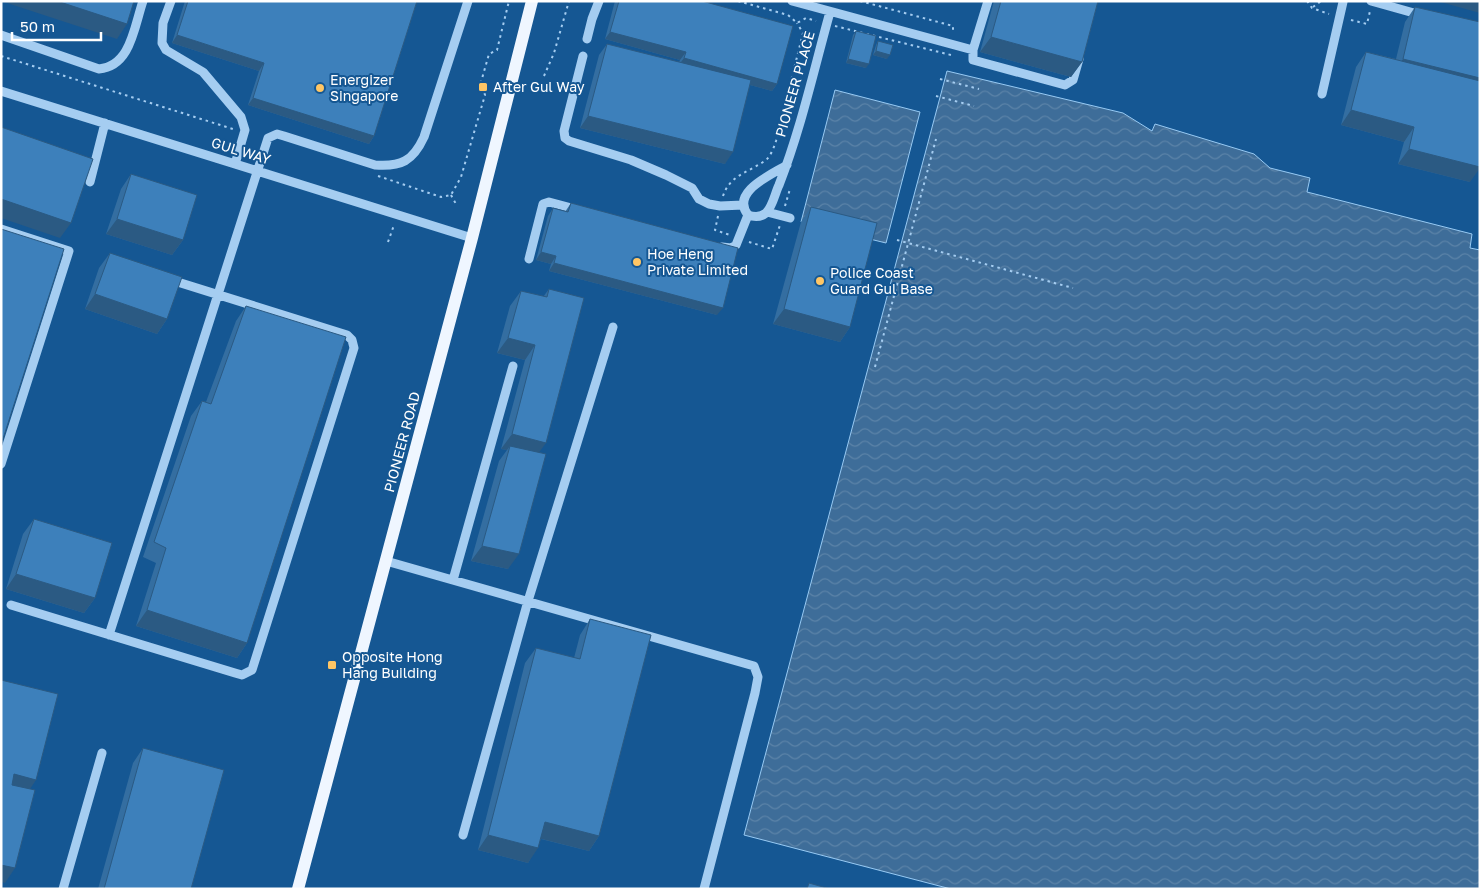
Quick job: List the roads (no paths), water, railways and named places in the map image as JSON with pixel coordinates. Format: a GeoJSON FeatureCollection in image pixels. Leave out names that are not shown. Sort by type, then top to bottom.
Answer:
{"type":"FeatureCollection","features":[{"type":"Feature","properties":{"kind":"main road","name":"PIONEER ROAD"},"geometry":{"type":"LineString","coordinates":[[298,889],[472,238],[532,1]]}},
{"type":"Feature","properties":{"kind":"street"},"geometry":{"type":"LineString","coordinates":[[1,35],[99,69],[109,68],[119,62],[126,52],[143,1]]}},
{"type":"Feature","properties":{"kind":"street"},"geometry":{"type":"LineString","coordinates":[[171,1],[163,23],[162,43],[166,50],[203,72],[241,117],[244,132],[234,164]]}},
{"type":"Feature","properties":{"kind":"street"},"geometry":{"type":"LineString","coordinates":[[109,635],[268,138],[277,134],[375,165],[385,166],[405,162],[414,156],[424,137],[468,1]]}},
{"type":"Feature","properties":{"kind":"street"},"geometry":{"type":"LineString","coordinates":[[587,39],[599,1]]}},
{"type":"Feature","properties":{"kind":"street"},"geometry":{"type":"LineString","coordinates":[[792,1],[973,50]]}},
{"type":"Feature","properties":{"kind":"street"},"geometry":{"type":"LineString","coordinates":[[988,1],[971,59],[976,62],[1066,86],[1073,80],[1081,54]]}},
{"type":"Feature","properties":{"kind":"street"},"geometry":{"type":"LineString","coordinates":[[1371,1],[1426,16]]}},
{"type":"Feature","properties":{"kind":"street"},"geometry":{"type":"LineString","coordinates":[[1322,94],[1345,2]]}},
{"type":"Feature","properties":{"kind":"street","name":"PIONEER PLACE"},"geometry":{"type":"LineString","coordinates":[[767,212],[787,165],[831,25],[830,12]]}},
{"type":"Feature","properties":{"kind":"street"},"geometry":{"type":"LineString","coordinates":[[583,56],[564,131],[565,138],[666,175],[692,188],[699,199],[709,204],[720,206],[742,205]]}},
{"type":"Feature","properties":{"kind":"street","name":"GUL WAY"},"geometry":{"type":"LineString","coordinates":[[1,91],[472,238]]}},
{"type":"Feature","properties":{"kind":"street"},"geometry":{"type":"LineString","coordinates":[[90,182],[105,124]]}},
{"type":"Feature","properties":{"kind":"street"},"geometry":{"type":"LineString","coordinates":[[786,217],[767,212],[756,217],[748,214],[742,205],[744,197],[751,188],[787,165]]}},
{"type":"Feature","properties":{"kind":"street"},"geometry":{"type":"LineString","coordinates":[[529,259],[545,202],[586,212]]}},
{"type":"Feature","properties":{"kind":"street"},"geometry":{"type":"LineString","coordinates":[[708,243],[731,248],[739,239],[748,214]]}},
{"type":"Feature","properties":{"kind":"street"},"geometry":{"type":"LineString","coordinates":[[1,229],[69,251],[1,464]]}},
{"type":"Feature","properties":{"kind":"street"},"geometry":{"type":"LineString","coordinates":[[11,605],[242,675],[252,670],[354,348],[352,340],[347,335],[155,275]]}},
{"type":"Feature","properties":{"kind":"street"},"geometry":{"type":"LineString","coordinates":[[463,835],[528,601],[612,327]]}},
{"type":"Feature","properties":{"kind":"street"},"geometry":{"type":"LineString","coordinates":[[452,580],[513,366]]}},
{"type":"Feature","properties":{"kind":"street"},"geometry":{"type":"LineString","coordinates":[[386,560],[754,666],[758,677],[755,693],[704,889]]}},
{"type":"Feature","properties":{"kind":"street"},"geometry":{"type":"LineString","coordinates":[[63,889],[102,753]]}},
{"type":"Feature","properties":{"kind":"water"},"geometry":{"type":"Polygon","coordinates":[[[947,71],[1123,113],[1152,131],[1155,124],[1254,154],[1270,168],[1310,178],[1307,192],[1472,234],[1470,248],[1480,250],[1480,889],[951,889],[744,835],[947,71]]]}},
{"type":"Feature","properties":{"kind":"water"},"geometry":{"type":"Polygon","coordinates":[[[835,90],[920,112],[886,243],[801,222],[835,90]]]}},
{"type":"Feature","properties":{"kind":"place","name":"After Gul Way"},"geometry":{"type":"Point","coordinates":[483,87]}},
{"type":"Feature","properties":{"kind":"place","name":"Energizer Singapore"},"geometry":{"type":"Point","coordinates":[320,88]}},
{"type":"Feature","properties":{"kind":"place","name":"Hoe Heng Private Limited"},"geometry":{"type":"Point","coordinates":[637,262]}},
{"type":"Feature","properties":{"kind":"place","name":"Police Coast Guard Gul Base"},"geometry":{"type":"Point","coordinates":[820,281]}},
{"type":"Feature","properties":{"kind":"place","name":"Opposite Hong Hang Building"},"geometry":{"type":"Point","coordinates":[332,665]}}]}
